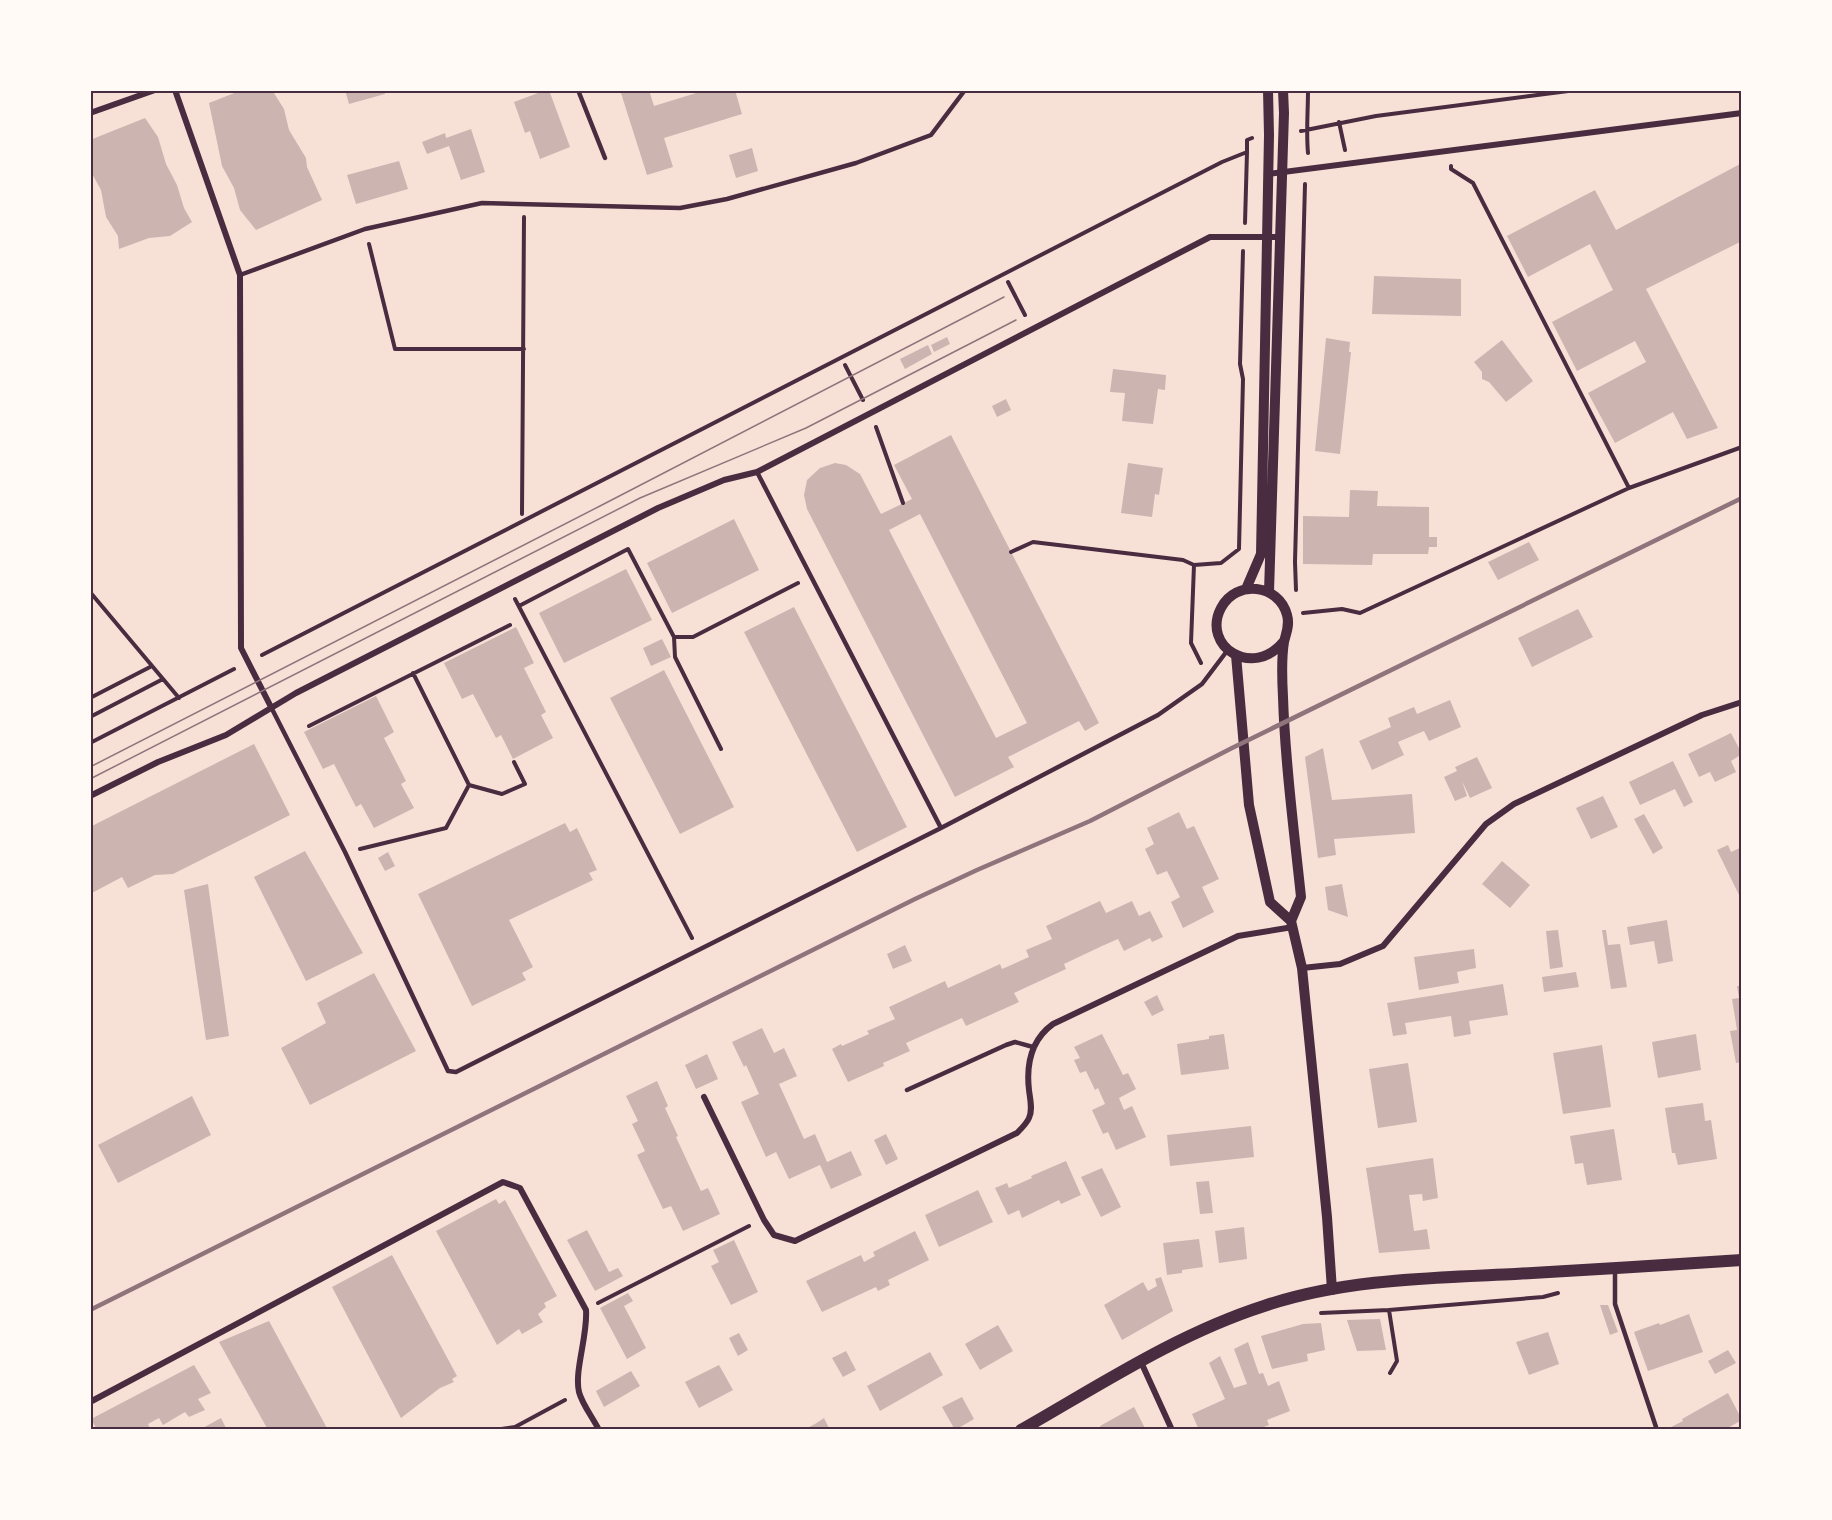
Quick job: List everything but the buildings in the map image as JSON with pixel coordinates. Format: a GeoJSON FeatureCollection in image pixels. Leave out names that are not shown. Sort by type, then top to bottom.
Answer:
{"type":"FeatureCollection","features":[{"type":"Feature","properties":{"kind":"main road"},"geometry":{"type":"LineString","coordinates":[[1021,1430],[1175,1343],[1265,1305],[1332,1290],[1401,1280],[1742,1260]]}},
{"type":"Feature","properties":{"kind":"street"},"geometry":{"type":"LineString","coordinates":[[90,113],[155,90]]}},
{"type":"Feature","properties":{"kind":"street"},"geometry":{"type":"LineString","coordinates":[[175,90],[240,275],[241,648],[271,707]]}},
{"type":"Feature","properties":{"kind":"street"},"geometry":{"type":"LineString","coordinates":[[1246,589],[1261,554],[1268,90]]}},
{"type":"Feature","properties":{"kind":"street"},"geometry":{"type":"LineString","coordinates":[[1269,592],[1283,90]]}},
{"type":"Feature","properties":{"kind":"street"},"geometry":{"type":"LineString","coordinates":[[1268,174],[1742,113]]}},
{"type":"Feature","properties":{"kind":"street"},"geometry":{"type":"LineString","coordinates":[[90,796],[158,762],[226,735],[271,707],[658,507],[724,480],[757,472],[1210,237],[1280,237]]}},
{"type":"Feature","properties":{"kind":"street"},"geometry":{"type":"LineString","coordinates":[[1284,641],[1277,650],[1257,659],[1246,659],[1232,652],[1221,638],[1218,619],[1221,609],[1235,593],[1258,588],[1278,599],[1285,608],[1288,625],[1284,641],[1282,669],[1284,723],[1301,897],[1292,924],[1302,968],[1326,1205],[1332,1290]]}},
{"type":"Feature","properties":{"kind":"street"},"geometry":{"type":"LineString","coordinates":[[1232,652],[1249,805],[1270,902],[1292,924]]}},
{"type":"Feature","properties":{"kind":"street"},"geometry":{"type":"LineString","coordinates":[[1302,968],[1340,964],[1383,946],[1486,824],[1514,804],[1702,715],[1742,702]]}},
{"type":"Feature","properties":{"kind":"street"},"geometry":{"type":"LineString","coordinates":[[704,1097],[764,1220],[774,1235],[795,1241],[1017,1133],[1029,1119],[1031,1105],[1027,1073],[1034,1047],[1046,1029],[1053,1024],[1238,936],[1292,924]]}},
{"type":"Feature","properties":{"kind":"street"},"geometry":{"type":"LineString","coordinates":[[90,1402],[503,1182],[520,1188],[586,1310],[587,1325],[578,1380],[579,1393],[599,1430]]}},
{"type":"Feature","properties":{"kind":"street"},"geometry":{"type":"LineString","coordinates":[[1141,1362],[1172,1430]]}},
{"type":"Feature","properties":{"kind":"lane"},"geometry":{"type":"LineString","coordinates":[[578,90],[605,158]]}},
{"type":"Feature","properties":{"kind":"lane"},"geometry":{"type":"LineString","coordinates":[[240,275],[365,229],[482,202],[680,208],[727,199],[856,163],[931,135],[965,90]]}},
{"type":"Feature","properties":{"kind":"lane"},"geometry":{"type":"LineString","coordinates":[[757,472],[941,828]]}},
{"type":"Feature","properties":{"kind":"lane"},"geometry":{"type":"LineString","coordinates":[[271,707],[345,852],[448,1071],[456,1072],[941,828],[1158,715],[1202,684],[1232,652]]}},
{"type":"Feature","properties":{"kind":"lane"},"geometry":{"type":"LineString","coordinates":[[907,1090],[1006,1045],[1015,1042],[1034,1047]]}},
{"type":"Feature","properties":{"kind":"lane"},"geometry":{"type":"LineString","coordinates":[[1614,1268],[1615,1304],[1657,1430]]}},
{"type":"Feature","properties":{"kind":"path"},"geometry":{"type":"LineString","coordinates":[[1296,593],[1303,189],[1309,169],[1306,130],[1308,90]]}},
{"type":"Feature","properties":{"kind":"path"},"geometry":{"type":"LineString","coordinates":[[1306,130],[1376,116],[1576,90]]}},
{"type":"Feature","properties":{"kind":"path"},"geometry":{"type":"LineString","coordinates":[[1011,552],[1033,542],[1183,560],[1194,565],[1221,563],[1239,549],[1243,379],[1240,364],[1247,140]]}},
{"type":"Feature","properties":{"kind":"path"},"geometry":{"type":"LineString","coordinates":[[1449,151],[1451,169],[1473,183],[1629,488]]}},
{"type":"Feature","properties":{"kind":"path"},"geometry":{"type":"LineString","coordinates":[[90,743],[1222,162],[1247,152]]}},
{"type":"Feature","properties":{"kind":"path"},"geometry":{"type":"LineString","coordinates":[[522,514],[524,204]]}},
{"type":"Feature","properties":{"kind":"path"},"geometry":{"type":"LineString","coordinates":[[365,229],[395,349],[524,349]]}},
{"type":"Feature","properties":{"kind":"path"},"geometry":{"type":"LineString","coordinates":[[1008,282],[1030,324]]}},
{"type":"Feature","properties":{"kind":"path"},"geometry":{"type":"LineString","coordinates":[[845,365],[866,406]]}},
{"type":"Feature","properties":{"kind":"path"},"geometry":{"type":"LineString","coordinates":[[873,420],[903,503]]}},
{"type":"Feature","properties":{"kind":"path"},"geometry":{"type":"LineString","coordinates":[[1288,625],[1299,613],[1342,609],[1360,613],[1629,488],[1742,447]]}},
{"type":"Feature","properties":{"kind":"path"},"geometry":{"type":"LineString","coordinates":[[519,606],[628,549],[674,637],[675,657],[721,749]]}},
{"type":"Feature","properties":{"kind":"path"},"geometry":{"type":"LineString","coordinates":[[1194,565],[1191,643],[1200,662],[1210,673]]}},
{"type":"Feature","properties":{"kind":"path"},"geometry":{"type":"LineString","coordinates":[[674,637],[693,637],[811,576]]}},
{"type":"Feature","properties":{"kind":"path"},"geometry":{"type":"LineString","coordinates":[[508,585],[698,950]]}},
{"type":"Feature","properties":{"kind":"path"},"geometry":{"type":"LineString","coordinates":[[90,592],[179,698]]}},
{"type":"Feature","properties":{"kind":"path"},"geometry":{"type":"LineString","coordinates":[[309,726],[510,625]]}},
{"type":"Feature","properties":{"kind":"path"},"geometry":{"type":"LineString","coordinates":[[90,698],[152,666]]}},
{"type":"Feature","properties":{"kind":"path"},"geometry":{"type":"LineString","coordinates":[[413,673],[469,786]]}},
{"type":"Feature","properties":{"kind":"path"},"geometry":{"type":"LineString","coordinates":[[90,717],[163,679]]}},
{"type":"Feature","properties":{"kind":"path"},"geometry":{"type":"LineString","coordinates":[[469,786],[502,794],[525,784],[514,762]]}},
{"type":"Feature","properties":{"kind":"path"},"geometry":{"type":"LineString","coordinates":[[345,852],[446,828],[469,786]]}},
{"type":"Feature","properties":{"kind":"path"},"geometry":{"type":"LineString","coordinates":[[586,1310],[764,1220]]}},
{"type":"Feature","properties":{"kind":"path"},"geometry":{"type":"LineString","coordinates":[[1320,1313],[1389,1310],[1542,1296]]}},
{"type":"Feature","properties":{"kind":"path"},"geometry":{"type":"LineString","coordinates":[[1389,1310],[1397,1361],[1390,1373]]}},
{"type":"Feature","properties":{"kind":"path"},"geometry":{"type":"LineString","coordinates":[[494,1430],[515,1427],[579,1393]]}},
{"type":"Feature","properties":{"kind":"tram line"},"geometry":{"type":"LineString","coordinates":[[90,767],[1004,297]]}},
{"type":"Feature","properties":{"kind":"tram line"},"geometry":{"type":"LineString","coordinates":[[90,779],[640,498],[806,428],[1016,320]]}},
{"type":"Feature","properties":{"kind":"railway"},"geometry":{"type":"LineString","coordinates":[[90,1310],[915,899],[1090,821],[1232,748],[1742,498]]}}]}
